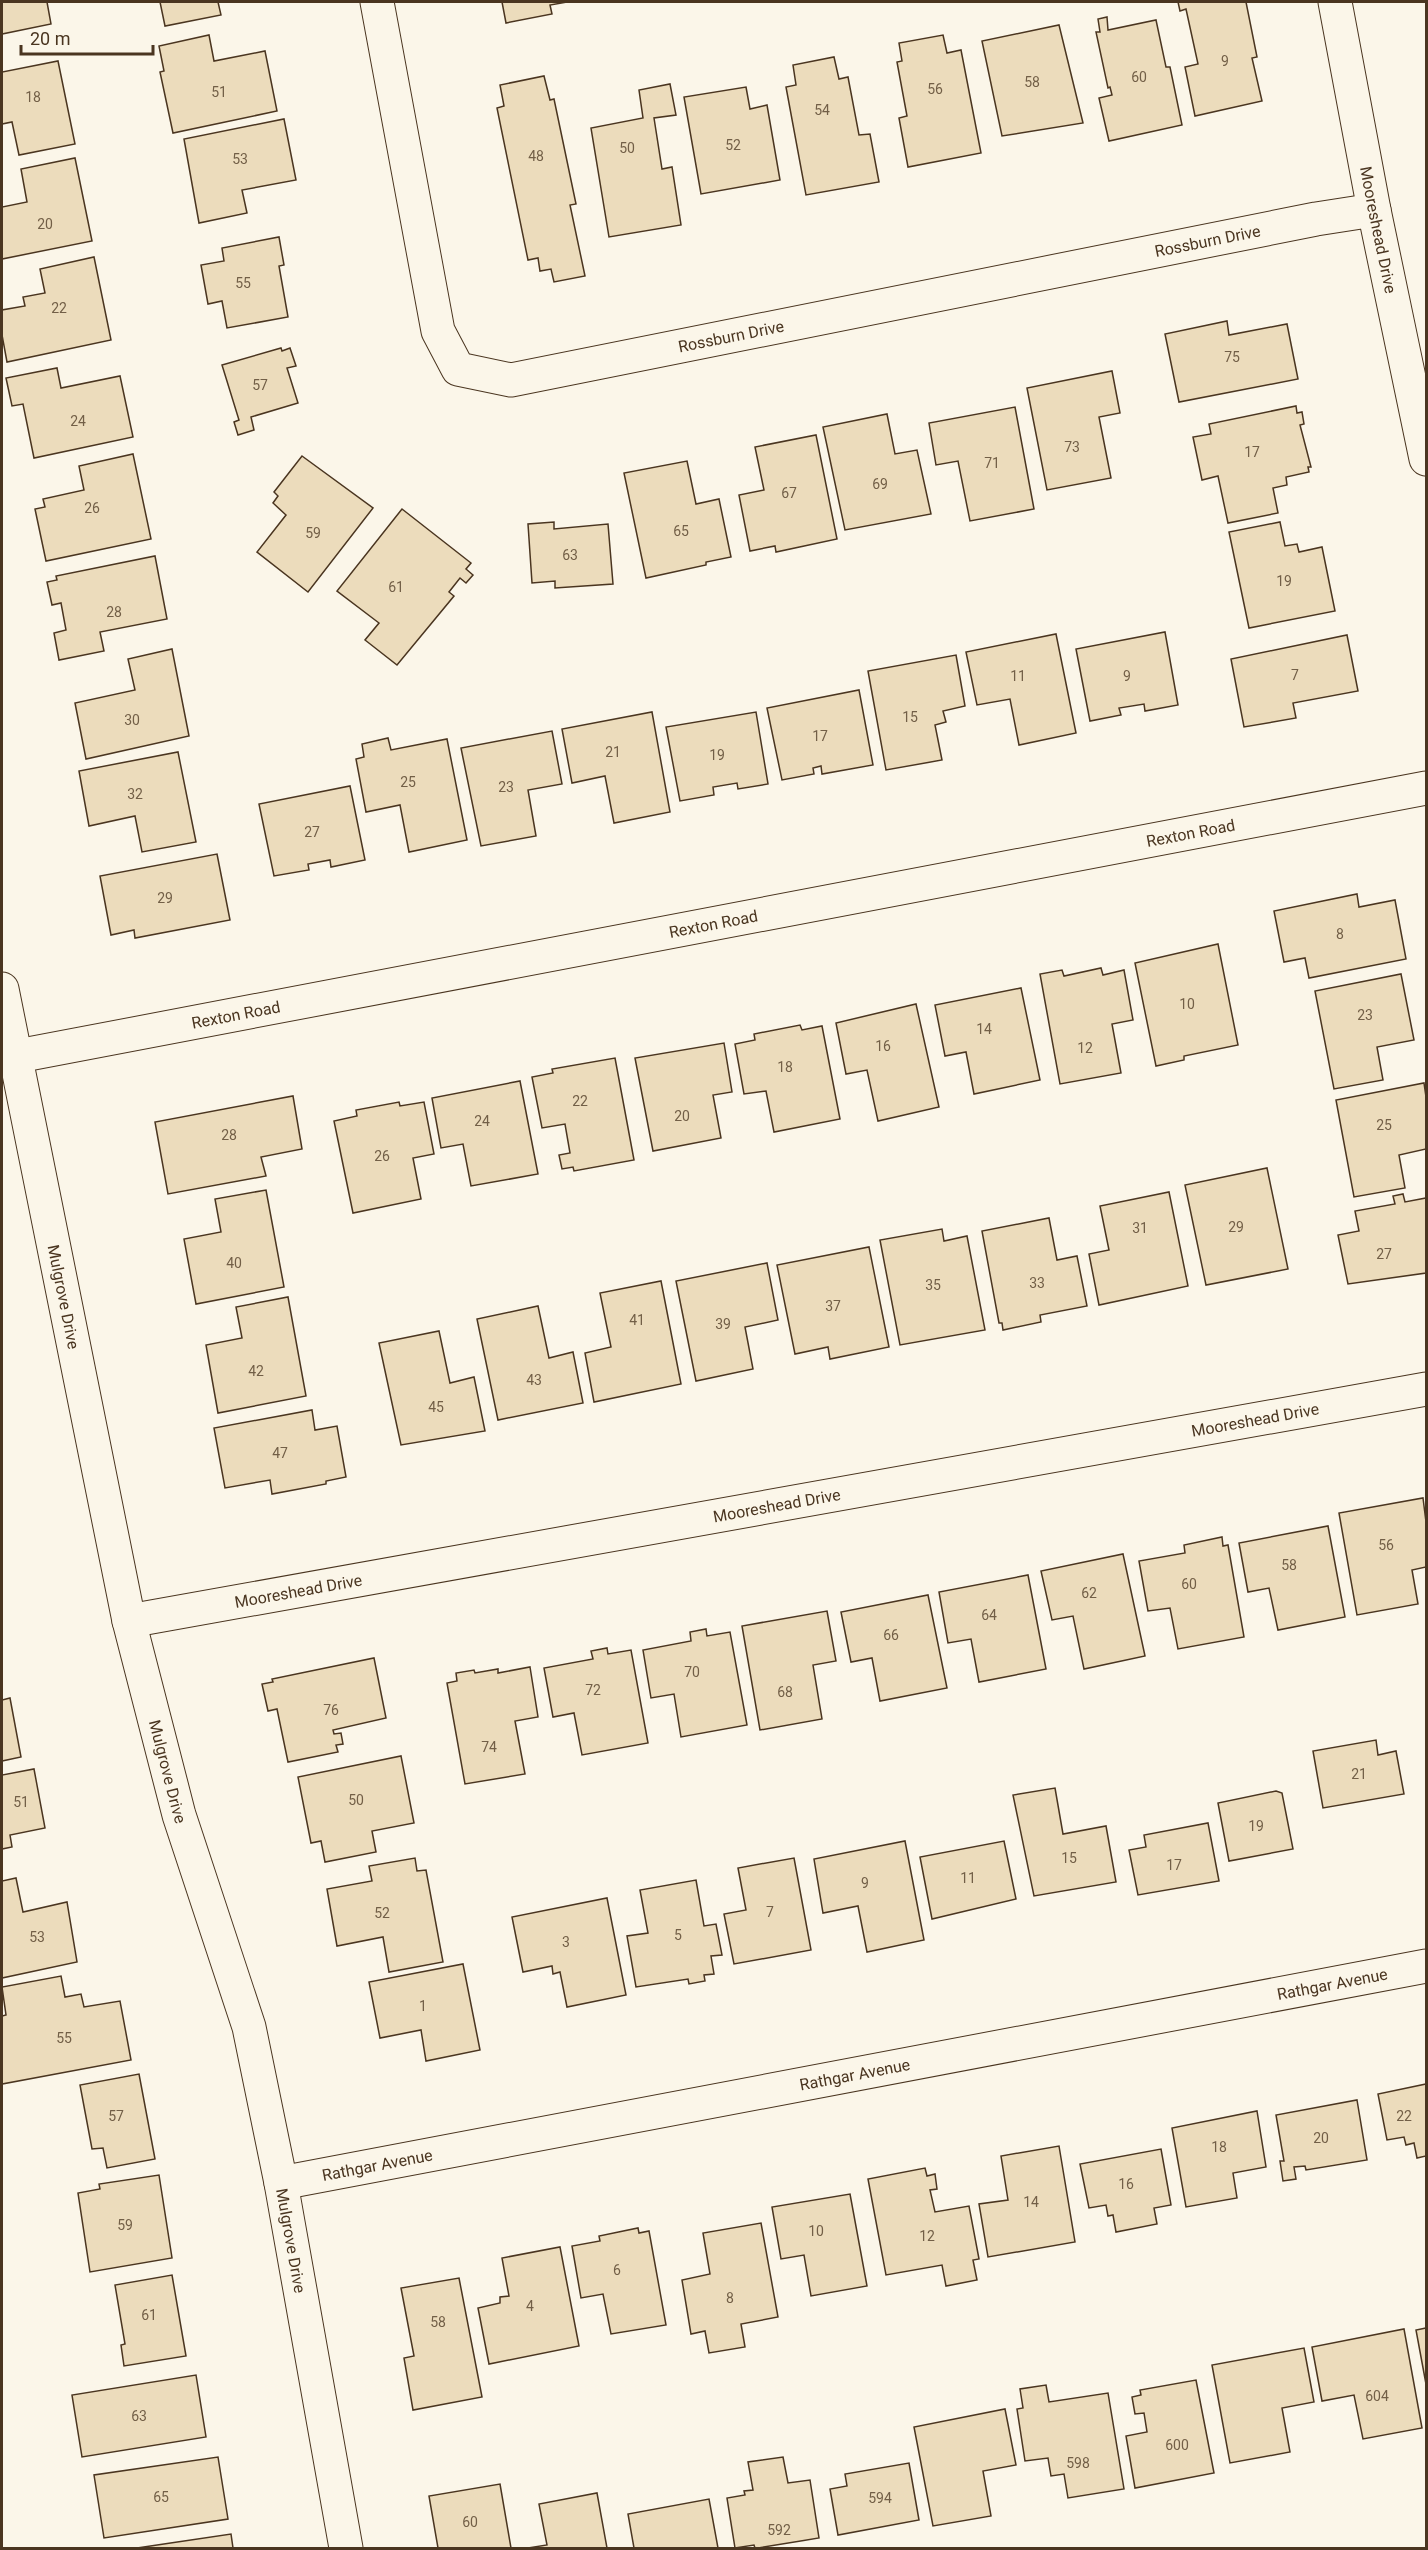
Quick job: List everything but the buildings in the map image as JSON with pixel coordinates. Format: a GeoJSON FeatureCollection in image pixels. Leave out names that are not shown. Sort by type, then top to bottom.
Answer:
{"type":"FeatureCollection","features":[{"type":"Feature","properties":{"kind":"street","name":"Rossburn Drive"},"geometry":{"type":"LineString","coordinates":[[377,2],[438,331],[458,369],[511,380],[1316,219],[1374,210]]}},
{"type":"Feature","properties":{"kind":"street","name":"Mooreshead Drive"},"geometry":{"type":"LineString","coordinates":[[1335,2],[1374,210],[1426,459]]}},
{"type":"Feature","properties":{"kind":"street","name":"Rexton Road"},"geometry":{"type":"LineString","coordinates":[[9,1058],[1426,788]]}},
{"type":"Feature","properties":{"kind":"street","name":"Mulgrove Drive"},"geometry":{"type":"LineString","coordinates":[[2,989],[9,1058],[129,1621],[179,1815],[249,2027],[281,2183],[346,2548]]}},
{"type":"Feature","properties":{"kind":"street","name":"Mooreshead Drive"},"geometry":{"type":"LineString","coordinates":[[129,1621],[1426,1389]]}},
{"type":"Feature","properties":{"kind":"street","name":"Rathgar Avenue"},"geometry":{"type":"LineString","coordinates":[[281,2183],[1426,1966]]}}]}
